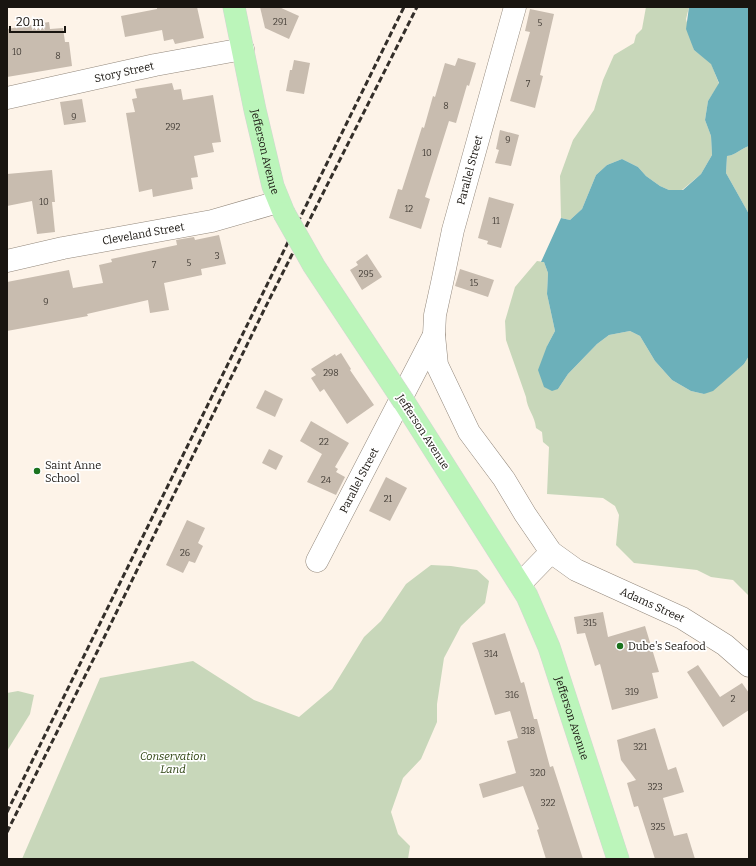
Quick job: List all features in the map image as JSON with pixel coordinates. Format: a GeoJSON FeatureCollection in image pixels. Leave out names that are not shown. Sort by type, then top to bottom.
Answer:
{"type":"FeatureCollection","features":[{"type":"Feature","properties":{"kind":"main road","name":"Jefferson Avenue"},"geometry":{"type":"LineString","coordinates":[[234,7],[256,118],[281,207],[314,266],[528,596],[549,647],[618,859]]}},
{"type":"Feature","properties":{"kind":"street","name":"Parallel Street"},"geometry":{"type":"LineString","coordinates":[[515,7],[453,230],[435,315],[434,335],[436,365],[469,432],[504,479],[525,514],[551,552]]}},
{"type":"Feature","properties":{"kind":"street","name":"Story Street"},"geometry":{"type":"LineString","coordinates":[[7,98],[140,68],[243,49]]}},
{"type":"Feature","properties":{"kind":"street","name":"Cleveland Street"},"geometry":{"type":"LineString","coordinates":[[7,261],[63,248],[281,207]]}},
{"type":"Feature","properties":{"kind":"street","name":"Parallel Street"},"geometry":{"type":"LineString","coordinates":[[317,561],[434,335]]}},
{"type":"Feature","properties":{"kind":"street"},"geometry":{"type":"LineString","coordinates":[[516,577],[551,552]]}},
{"type":"Feature","properties":{"kind":"street","name":"Adams Street"},"geometry":{"type":"LineString","coordinates":[[551,552],[576,570],[682,618],[725,645],[749,666]]}},
{"type":"Feature","properties":{"kind":"green space"},"geometry":{"type":"Polygon","coordinates":[[[646,7],[689,7],[686,19],[694,50],[711,63],[719,84],[708,101],[705,120],[711,136],[712,155],[701,174],[682,190],[669,190],[660,186],[646,176],[638,167],[622,159],[607,165],[596,175],[582,209],[570,220],[561,218],[560,176],[573,140],[594,110],[603,80],[614,55],[634,43],[636,35],[642,29],[646,7]]]}},
{"type":"Feature","properties":{"kind":"green space"},"geometry":{"type":"Polygon","coordinates":[[[749,146],[749,214],[726,173],[727,156],[749,146]]]}},
{"type":"Feature","properties":{"kind":"green space"},"geometry":{"type":"Polygon","coordinates":[[[537,261],[544,262],[548,273],[547,294],[555,331],[547,346],[558,389],[568,374],[597,344],[609,335],[630,331],[640,336],[655,361],[672,380],[691,391],[704,394],[744,364],[749,356],[749,596],[733,580],[711,577],[697,570],[634,563],[616,545],[619,515],[615,506],[603,498],[547,494],[549,447],[543,442],[542,432],[536,428],[506,340],[505,321],[515,287],[537,261]]]}},
{"type":"Feature","properties":{"kind":"green space","name":"Conservation Land"},"geometry":{"type":"Polygon","coordinates":[[[431,565],[477,570],[489,581],[485,603],[461,626],[444,658],[437,704],[437,722],[421,759],[403,778],[391,812],[398,834],[410,846],[408,859],[22,859],[100,678],[193,661],[254,700],[299,717],[332,689],[364,637],[381,621],[406,584],[431,565]]]}},
{"type":"Feature","properties":{"kind":"green space"},"geometry":{"type":"Polygon","coordinates":[[[18,691],[34,695],[30,714],[7,751],[7,693],[18,691]]]}},
{"type":"Feature","properties":{"kind":"water"},"geometry":{"type":"Polygon","coordinates":[[[689,7],[749,7],[749,146],[727,156],[726,173],[749,214],[749,356],[744,364],[713,391],[704,394],[691,391],[672,380],[655,361],[640,336],[630,331],[609,335],[597,344],[568,374],[558,389],[552,391],[544,387],[538,370],[547,346],[555,331],[547,294],[548,273],[544,262],[541,262],[561,218],[570,220],[582,209],[596,175],[607,165],[622,159],[638,167],[646,176],[660,186],[669,190],[683,190],[701,174],[712,155],[711,136],[705,120],[708,101],[719,83],[711,64],[694,50],[686,29],[689,7]]]}},
{"type":"Feature","properties":{"kind":"building"},"geometry":{"type":"Polygon","coordinates":[[[157,7],[197,7],[204,38],[175,44],[173,39],[164,41],[162,30],[125,37],[121,16],[157,9],[157,7]]]}},
{"type":"Feature","properties":{"kind":"building"},"geometry":{"type":"Polygon","coordinates":[[[260,7],[279,7],[299,16],[289,39],[265,28],[260,7]]]}},
{"type":"Feature","properties":{"kind":"building"},"geometry":{"type":"Polygon","coordinates":[[[530,9],[554,14],[540,75],[543,76],[535,108],[510,101],[530,32],[525,31],[530,9]]]}},
{"type":"Feature","properties":{"kind":"building"},"geometry":{"type":"Polygon","coordinates":[[[49,22],[50,29],[63,28],[65,42],[69,42],[72,66],[7,77],[7,29],[49,22]]]}},
{"type":"Feature","properties":{"kind":"building"},"geometry":{"type":"Polygon","coordinates":[[[458,58],[476,63],[469,86],[467,85],[456,123],[449,121],[425,197],[430,199],[421,229],[389,218],[398,189],[402,190],[422,127],[424,128],[433,96],[435,97],[445,63],[455,66],[458,58]]]}},
{"type":"Feature","properties":{"kind":"building"},"geometry":{"type":"Polygon","coordinates":[[[294,60],[310,63],[304,94],[286,91],[290,70],[292,70],[294,60]]]}},
{"type":"Feature","properties":{"kind":"building"},"geometry":{"type":"Polygon","coordinates":[[[172,83],[174,90],[181,89],[183,100],[213,95],[221,142],[212,143],[214,152],[194,156],[198,177],[191,178],[193,189],[153,197],[152,189],[139,192],[126,113],[135,112],[132,99],[137,98],[135,89],[172,83]]]}},
{"type":"Feature","properties":{"kind":"building"},"geometry":{"type":"Polygon","coordinates":[[[82,99],[86,122],[64,125],[60,102],[82,99]]]}},
{"type":"Feature","properties":{"kind":"building"},"geometry":{"type":"Polygon","coordinates":[[[500,130],[519,135],[511,166],[495,163],[499,150],[496,149],[500,130]]]}},
{"type":"Feature","properties":{"kind":"building"},"geometry":{"type":"Polygon","coordinates":[[[52,170],[55,202],[52,202],[55,232],[37,234],[32,201],[7,206],[7,174],[52,170]]]}},
{"type":"Feature","properties":{"kind":"building"},"geometry":{"type":"Polygon","coordinates":[[[489,197],[514,204],[501,248],[487,244],[488,241],[478,238],[489,197]]]}},
{"type":"Feature","properties":{"kind":"building"},"geometry":{"type":"Polygon","coordinates":[[[219,235],[226,264],[201,269],[202,275],[164,283],[169,310],[150,313],[148,300],[87,314],[88,316],[7,331],[7,282],[69,270],[73,288],[103,283],[99,265],[112,262],[111,259],[177,245],[176,240],[194,237],[195,240],[219,235]]]}},
{"type":"Feature","properties":{"kind":"building"},"geometry":{"type":"Polygon","coordinates":[[[367,254],[382,277],[362,290],[350,270],[358,265],[356,262],[367,254]]]}},
{"type":"Feature","properties":{"kind":"building"},"geometry":{"type":"Polygon","coordinates":[[[460,269],[494,280],[488,297],[455,286],[460,269]]]}},
{"type":"Feature","properties":{"kind":"building"},"geometry":{"type":"Polygon","coordinates":[[[341,353],[351,369],[350,370],[374,405],[347,424],[324,389],[320,392],[311,378],[316,375],[311,369],[335,354],[336,356],[341,353]]]}},
{"type":"Feature","properties":{"kind":"building"},"geometry":{"type":"Polygon","coordinates":[[[265,390],[283,399],[275,417],[256,408],[265,390]]]}},
{"type":"Feature","properties":{"kind":"building"},"geometry":{"type":"Polygon","coordinates":[[[311,421],[349,443],[335,467],[338,469],[336,472],[345,477],[336,495],[307,482],[322,454],[300,441],[311,421]]]}},
{"type":"Feature","properties":{"kind":"building"},"geometry":{"type":"Polygon","coordinates":[[[269,449],[283,456],[276,470],[262,463],[269,449]]]}},
{"type":"Feature","properties":{"kind":"building"},"geometry":{"type":"Polygon","coordinates":[[[386,477],[407,488],[390,521],[369,511],[386,477]]]}},
{"type":"Feature","properties":{"kind":"building"},"geometry":{"type":"Polygon","coordinates":[[[187,520],[205,528],[198,543],[203,546],[195,563],[189,561],[183,573],[166,565],[187,520]]]}},
{"type":"Feature","properties":{"kind":"building"},"geometry":{"type":"Polygon","coordinates":[[[603,612],[608,637],[645,626],[659,672],[652,673],[658,698],[612,710],[600,664],[595,666],[585,633],[577,634],[574,617],[603,612]]]}},
{"type":"Feature","properties":{"kind":"building"},"geometry":{"type":"Polygon","coordinates":[[[505,633],[521,683],[524,682],[534,719],[537,719],[550,767],[553,766],[583,859],[546,859],[537,830],[539,829],[523,786],[483,798],[479,784],[516,773],[507,741],[518,738],[510,711],[495,715],[472,643],[505,633]]]}},
{"type":"Feature","properties":{"kind":"building"},"geometry":{"type":"Polygon","coordinates":[[[698,665],[720,697],[742,683],[749,693],[749,710],[723,727],[687,672],[698,665]]]}},
{"type":"Feature","properties":{"kind":"building"},"geometry":{"type":"Polygon","coordinates":[[[655,728],[668,770],[676,767],[684,792],[663,798],[674,836],[687,833],[695,859],[655,859],[638,806],[634,807],[627,783],[636,780],[621,760],[617,740],[655,728]]]}},
{"type":"Feature","properties":{"kind":"railway"},"geometry":{"type":"LineString","coordinates":[[7,812],[404,7]]}},
{"type":"Feature","properties":{"kind":"railway"},"geometry":{"type":"LineString","coordinates":[[7,832],[98,650],[264,310],[417,7]]}},
{"type":"Feature","properties":{"kind":"place","name":"Saint Anne School"},"geometry":{"type":"Point","coordinates":[37,471]}},
{"type":"Feature","properties":{"kind":"place","name":"Dube's Seafood"},"geometry":{"type":"Point","coordinates":[620,646]}}]}
